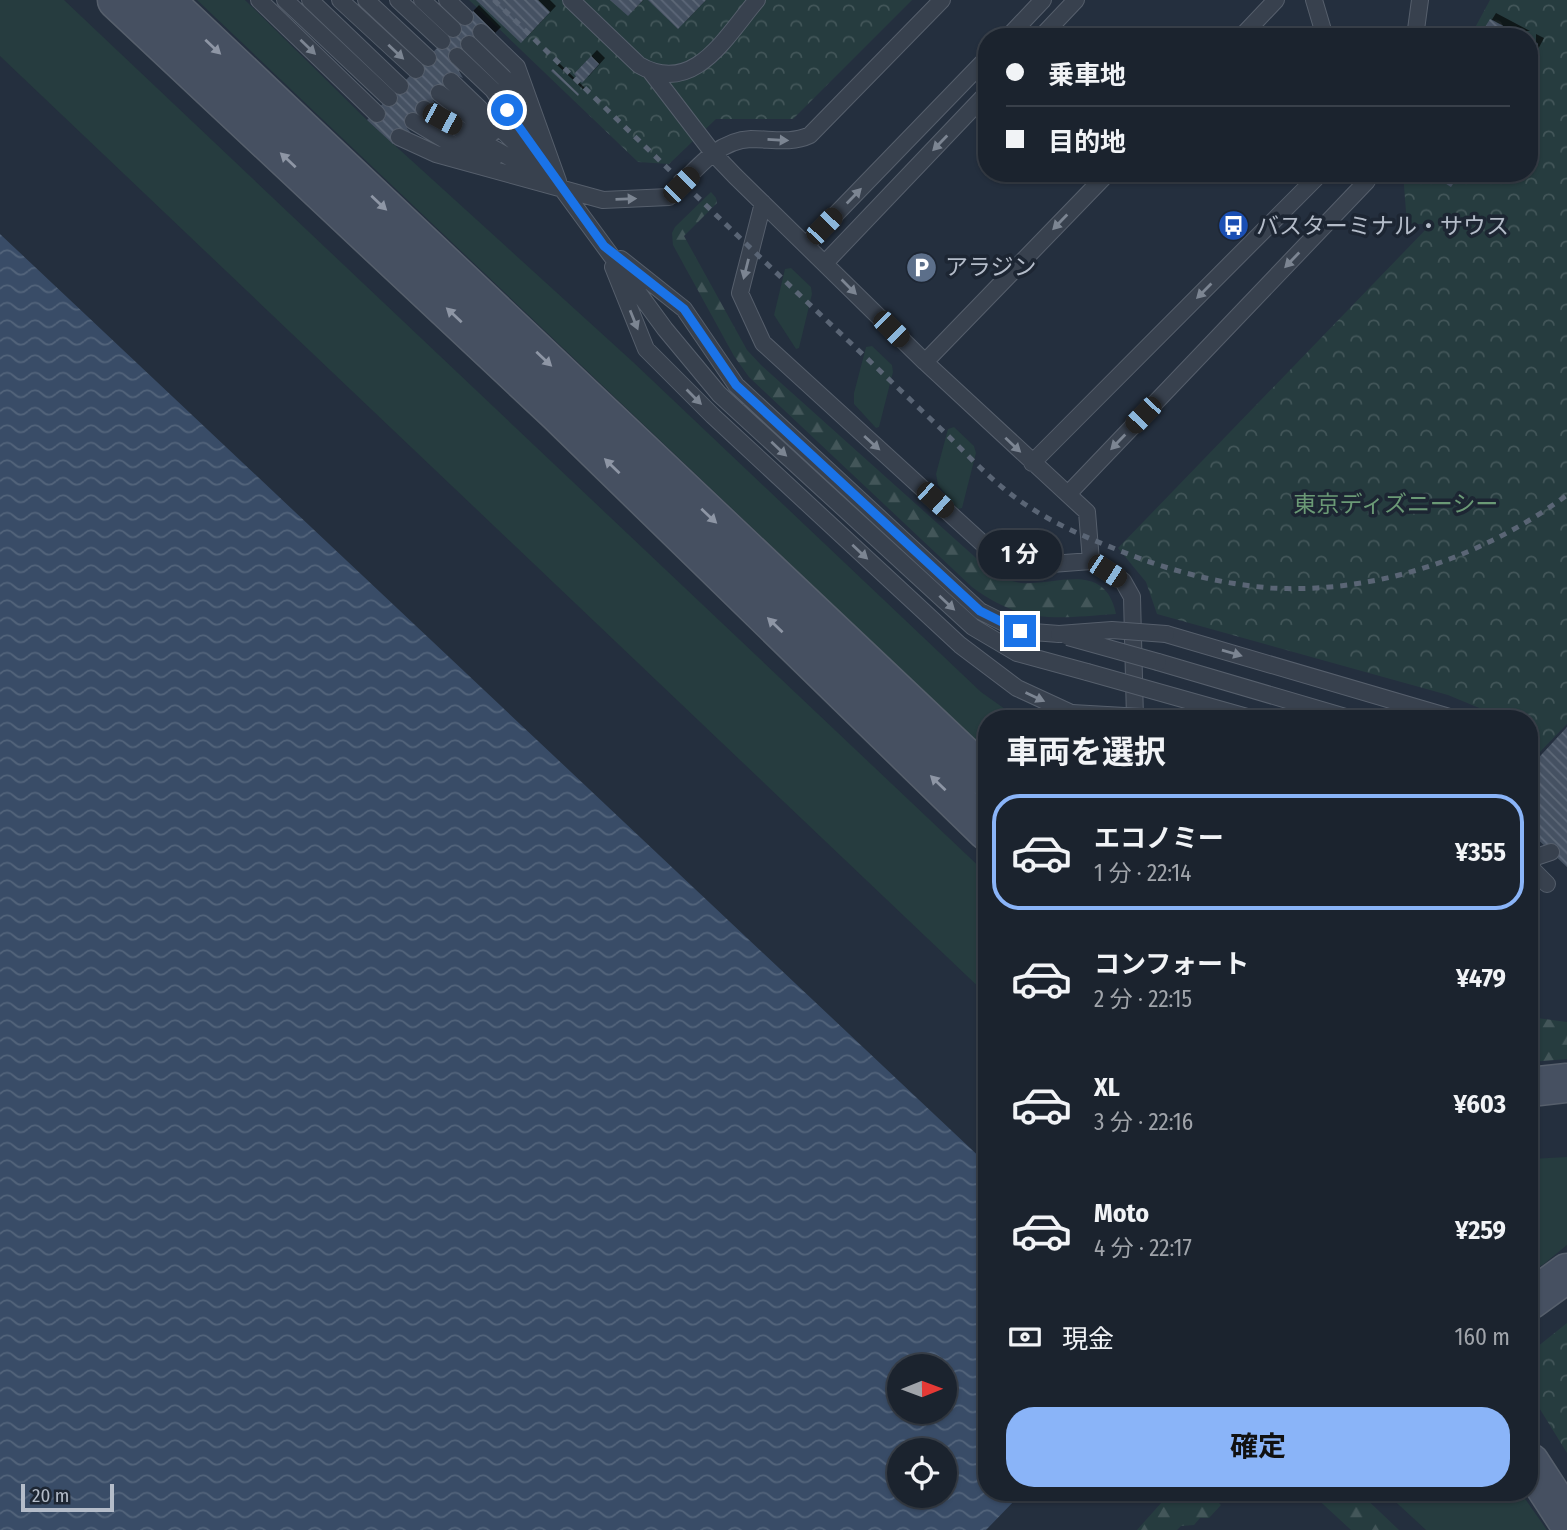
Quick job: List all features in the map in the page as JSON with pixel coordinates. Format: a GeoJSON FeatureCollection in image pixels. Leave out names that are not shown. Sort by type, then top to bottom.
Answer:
{"type":"FeatureCollection","features":[{"type":"Feature","properties":{"kind":"street"},"geometry":{"type":"LineString","coordinates":[[117,0],[557,412],[978,822]]}},
{"type":"Feature","properties":{"kind":"street"},"geometry":{"type":"LineString","coordinates":[[164,0],[978,769]]}},
{"type":"Feature","properties":{"kind":"street"},"geometry":{"type":"LineString","coordinates":[[1538,1086],[1567,1083]]}},
{"type":"Feature","properties":{"kind":"street"},"geometry":{"type":"LineString","coordinates":[[1538,1294],[1567,1273]]}},
{"type":"Feature","properties":{"kind":"street"},"geometry":{"type":"LineString","coordinates":[[1538,1475],[1567,1520]]}},
{"type":"Feature","properties":{"kind":"lane"},"geometry":{"type":"LineString","coordinates":[[259,0],[377,114]]}},
{"type":"Feature","properties":{"kind":"lane"},"geometry":{"type":"LineString","coordinates":[[285,0],[394,92],[310,0]]}},
{"type":"Feature","properties":{"kind":"lane"},"geometry":{"type":"LineString","coordinates":[[340,0],[422,64],[366,0]]}},
{"type":"Feature","properties":{"kind":"lane"},"geometry":{"type":"LineString","coordinates":[[398,0],[448,35],[422,0]]}},
{"type":"Feature","properties":{"kind":"lane"},"geometry":{"type":"LineString","coordinates":[[447,0],[465,17]]}},
{"type":"Feature","properties":{"kind":"lane"},"geometry":{"type":"LineString","coordinates":[[571,0],[639,65],[651,72],[713,153],[763,203],[925,362],[1087,512],[1091,561]]}},
{"type":"Feature","properties":{"kind":"lane"},"geometry":{"type":"LineString","coordinates":[[651,72],[677,74],[697,67],[757,0]]}},
{"type":"Feature","properties":{"kind":"lane"},"geometry":{"type":"LineString","coordinates":[[399,137],[436,154],[603,200],[669,197],[713,153],[728,144],[749,139],[797,141],[810,135],[942,0]]}},
{"type":"Feature","properties":{"kind":"lane"},"geometry":{"type":"LineString","coordinates":[[1017,28],[1043,0]]}},
{"type":"Feature","properties":{"kind":"lane"},"geometry":{"type":"LineString","coordinates":[[1050,28],[1076,0]]}},
{"type":"Feature","properties":{"kind":"lane"},"geometry":{"type":"LineString","coordinates":[[1250,28],[1276,0]]}},
{"type":"Feature","properties":{"kind":"lane"},"geometry":{"type":"LineString","coordinates":[[1314,0],[1322,28]]}},
{"type":"Feature","properties":{"kind":"lane"},"geometry":{"type":"LineString","coordinates":[[1416,28],[1420,0]]}},
{"type":"Feature","properties":{"kind":"lane"},"geometry":{"type":"LineString","coordinates":[[560,187],[517,67],[469,44],[494,90],[560,187],[665,329],[719,394],[973,627],[1017,653],[1224,710]]}},
{"type":"Feature","properties":{"kind":"lane"},"geometry":{"type":"LineString","coordinates":[[806,245],[978,67]]}},
{"type":"Feature","properties":{"kind":"lane"},"geometry":{"type":"LineString","coordinates":[[445,87],[560,187]]}},
{"type":"Feature","properties":{"kind":"lane"},"geometry":{"type":"LineString","coordinates":[[825,263],[978,102]]}},
{"type":"Feature","properties":{"kind":"lane"},"geometry":{"type":"LineString","coordinates":[[419,116],[560,187]]}},
{"type":"Feature","properties":{"kind":"lane"},"geometry":{"type":"LineString","coordinates":[[925,362],[1099,182]]}},
{"type":"Feature","properties":{"kind":"lane"},"geometry":{"type":"LineString","coordinates":[[1032,463],[1312,182]]}},
{"type":"Feature","properties":{"kind":"lane"},"geometry":{"type":"LineString","coordinates":[[1069,493],[1366,182]]}},
{"type":"Feature","properties":{"kind":"lane"},"geometry":{"type":"LineString","coordinates":[[763,203],[740,293],[763,343],[992,552],[1025,566],[1091,561],[1123,582],[1132,597],[1135,710]]}},
{"type":"Feature","properties":{"kind":"lane"},"geometry":{"type":"LineString","coordinates":[[604,246],[684,309],[736,385],[980,611],[1020,631],[1059,634],[1112,629],[1166,634],[1425,710]]}},
{"type":"Feature","properties":{"kind":"lane"},"geometry":{"type":"LineString","coordinates":[[604,246],[646,349],[713,416],[960,645],[1017,688],[1065,710]]}},
{"type":"Feature","properties":{"kind":"lane"},"geometry":{"type":"LineString","coordinates":[[1059,634],[1321,710]]}},
{"type":"Feature","properties":{"kind":"lane"},"geometry":{"type":"LineString","coordinates":[[1538,856],[1551,852]]}},
{"type":"Feature","properties":{"kind":"lane"},"geometry":{"type":"LineString","coordinates":[[1538,875],[1547,884]]}},
{"type":"Feature","properties":{"kind":"green space"},"geometry":{"type":"Polygon","coordinates":[[[0,0],[64,0],[978,865],[978,986],[0,56],[0,0]]]}},
{"type":"Feature","properties":{"kind":"green space"},"geometry":{"type":"Polygon","coordinates":[[[197,0],[245,0],[367,120],[633,362],[981,692],[1006,710],[978,710],[978,742],[197,0]]]}},
{"type":"Feature","properties":{"kind":"green space"},"geometry":{"type":"Polygon","coordinates":[[[469,0],[912,0],[793,119],[716,119],[669,164],[638,162],[469,0]]]}},
{"type":"Feature","properties":{"kind":"green space","name":"東京ディズニーシー"},"geometry":{"type":"Polygon","coordinates":[[[1490,0],[1567,0],[1567,724],[1538,754],[1538,710],[1484,710],[1448,695],[1157,614],[1146,582],[1118,548],[1431,224],[1407,224],[1404,182],[1538,182],[1538,28],[1475,28],[1490,0]]]}},
{"type":"Feature","properties":{"kind":"green space"},"geometry":{"type":"Polygon","coordinates":[[[711,192],[717,203],[684,236],[747,350],[761,365],[995,575],[1021,583],[1078,579],[1090,581],[1101,587],[1110,597],[1116,614],[1041,616],[1008,608],[990,599],[972,587],[749,377],[734,356],[673,245],[672,233],[675,227],[711,192]]]}},
{"type":"Feature","properties":{"kind":"green space"},"geometry":{"type":"Polygon","coordinates":[[[791,268],[811,287],[812,294],[799,348],[796,349],[774,315],[785,269],[791,268]]]}},
{"type":"Feature","properties":{"kind":"green space"},"geometry":{"type":"Polygon","coordinates":[[[872,346],[892,365],[893,372],[879,427],[876,428],[854,404],[854,393],[866,347],[872,346]]]}},
{"type":"Feature","properties":{"kind":"green space"},"geometry":{"type":"Polygon","coordinates":[[[954,427],[974,446],[976,453],[962,508],[958,509],[938,485],[936,474],[948,429],[954,427]]]}},
{"type":"Feature","properties":{"kind":"green space"},"geometry":{"type":"Polygon","coordinates":[[[1538,1018],[1567,1022],[1567,1059],[1538,1061],[1538,1018]]]}},
{"type":"Feature","properties":{"kind":"green space"},"geometry":{"type":"Polygon","coordinates":[[[1567,1157],[1567,1245],[1538,1267],[1538,1159],[1567,1157]]]}},
{"type":"Feature","properties":{"kind":"green space"},"geometry":{"type":"Polygon","coordinates":[[[1567,1323],[1567,1453],[1538,1406],[1538,1346],[1567,1323]]]}},
{"type":"Feature","properties":{"kind":"green space"},"geometry":{"type":"Polygon","coordinates":[[[1163,1501],[1217,1501],[1221,1505],[1209,1518],[1200,1518],[1194,1525],[1181,1526],[1177,1530],[1137,1530],[1163,1501]]]}},
{"type":"Feature","properties":{"kind":"green space"},"geometry":{"type":"Polygon","coordinates":[[[1320,1501],[1368,1501],[1399,1530],[1351,1530],[1320,1501]]]}},
{"type":"Feature","properties":{"kind":"green space"},"geometry":{"type":"Polygon","coordinates":[[[1395,1501],[1527,1501],[1547,1530],[1426,1530],[1395,1501]]]}},
{"type":"Feature","properties":{"kind":"water"},"geometry":{"type":"Polygon","coordinates":[[[0,234],[978,1156],[978,1501],[1014,1501],[986,1530],[0,1530],[0,234]]]}},
{"type":"Feature","properties":{"kind":"building"},"geometry":{"type":"Polygon","coordinates":[[[476,0],[538,0],[550,12],[521,43],[476,0]]]}},
{"type":"Feature","properties":{"kind":"building"},"geometry":{"type":"Polygon","coordinates":[[[610,0],[643,0],[628,16],[610,0]]]}},
{"type":"Feature","properties":{"kind":"building"},"geometry":{"type":"Polygon","coordinates":[[[648,0],[706,0],[678,29],[648,0]]]}},
{"type":"Feature","properties":{"kind":"building"},"geometry":{"type":"Polygon","coordinates":[[[473,11],[495,33],[485,43],[488,48],[481,48],[459,71],[463,78],[456,75],[433,100],[436,105],[430,103],[407,128],[411,133],[404,131],[393,144],[367,120],[473,11]]]}},
{"type":"Feature","properties":{"kind":"building"},"geometry":{"type":"Polygon","coordinates":[[[1490,19],[1507,28],[1484,28],[1490,19]]]}},
{"type":"Feature","properties":{"kind":"building"},"geometry":{"type":"Polygon","coordinates":[[[591,56],[599,64],[582,83],[574,74],[591,56]]]}},
{"type":"Feature","properties":{"kind":"building"},"geometry":{"type":"Polygon","coordinates":[[[553,69],[579,94],[578,96],[551,71],[553,69]]]}},
{"type":"Feature","properties":{"kind":"building"},"geometry":{"type":"Polygon","coordinates":[[[1567,727],[1567,867],[1538,840],[1538,758],[1567,727]]]}},
{"type":"Feature","properties":{"kind":"railway"},"geometry":{"type":"LineString","coordinates":[[494,0],[987,474],[1030,507],[1073,531],[1137,557],[1193,575],[1252,586],[1310,588],[1350,585],[1427,567],[1500,537],[1567,495]]}},
{"type":"Feature","properties":{"kind":"place","name":"バスターミナル・サウス"},"geometry":{"type":"Point","coordinates":[1233,226]}},
{"type":"Feature","properties":{"kind":"place","name":"アラジン"},"geometry":{"type":"Point","coordinates":[922,267]}},
{"type":"Feature","properties":{"kind":"route"},"geometry":{"type":"LineString","coordinates":[[507,110],[604,246],[684,309],[736,385],[980,611],[1020,631]]}}]}
